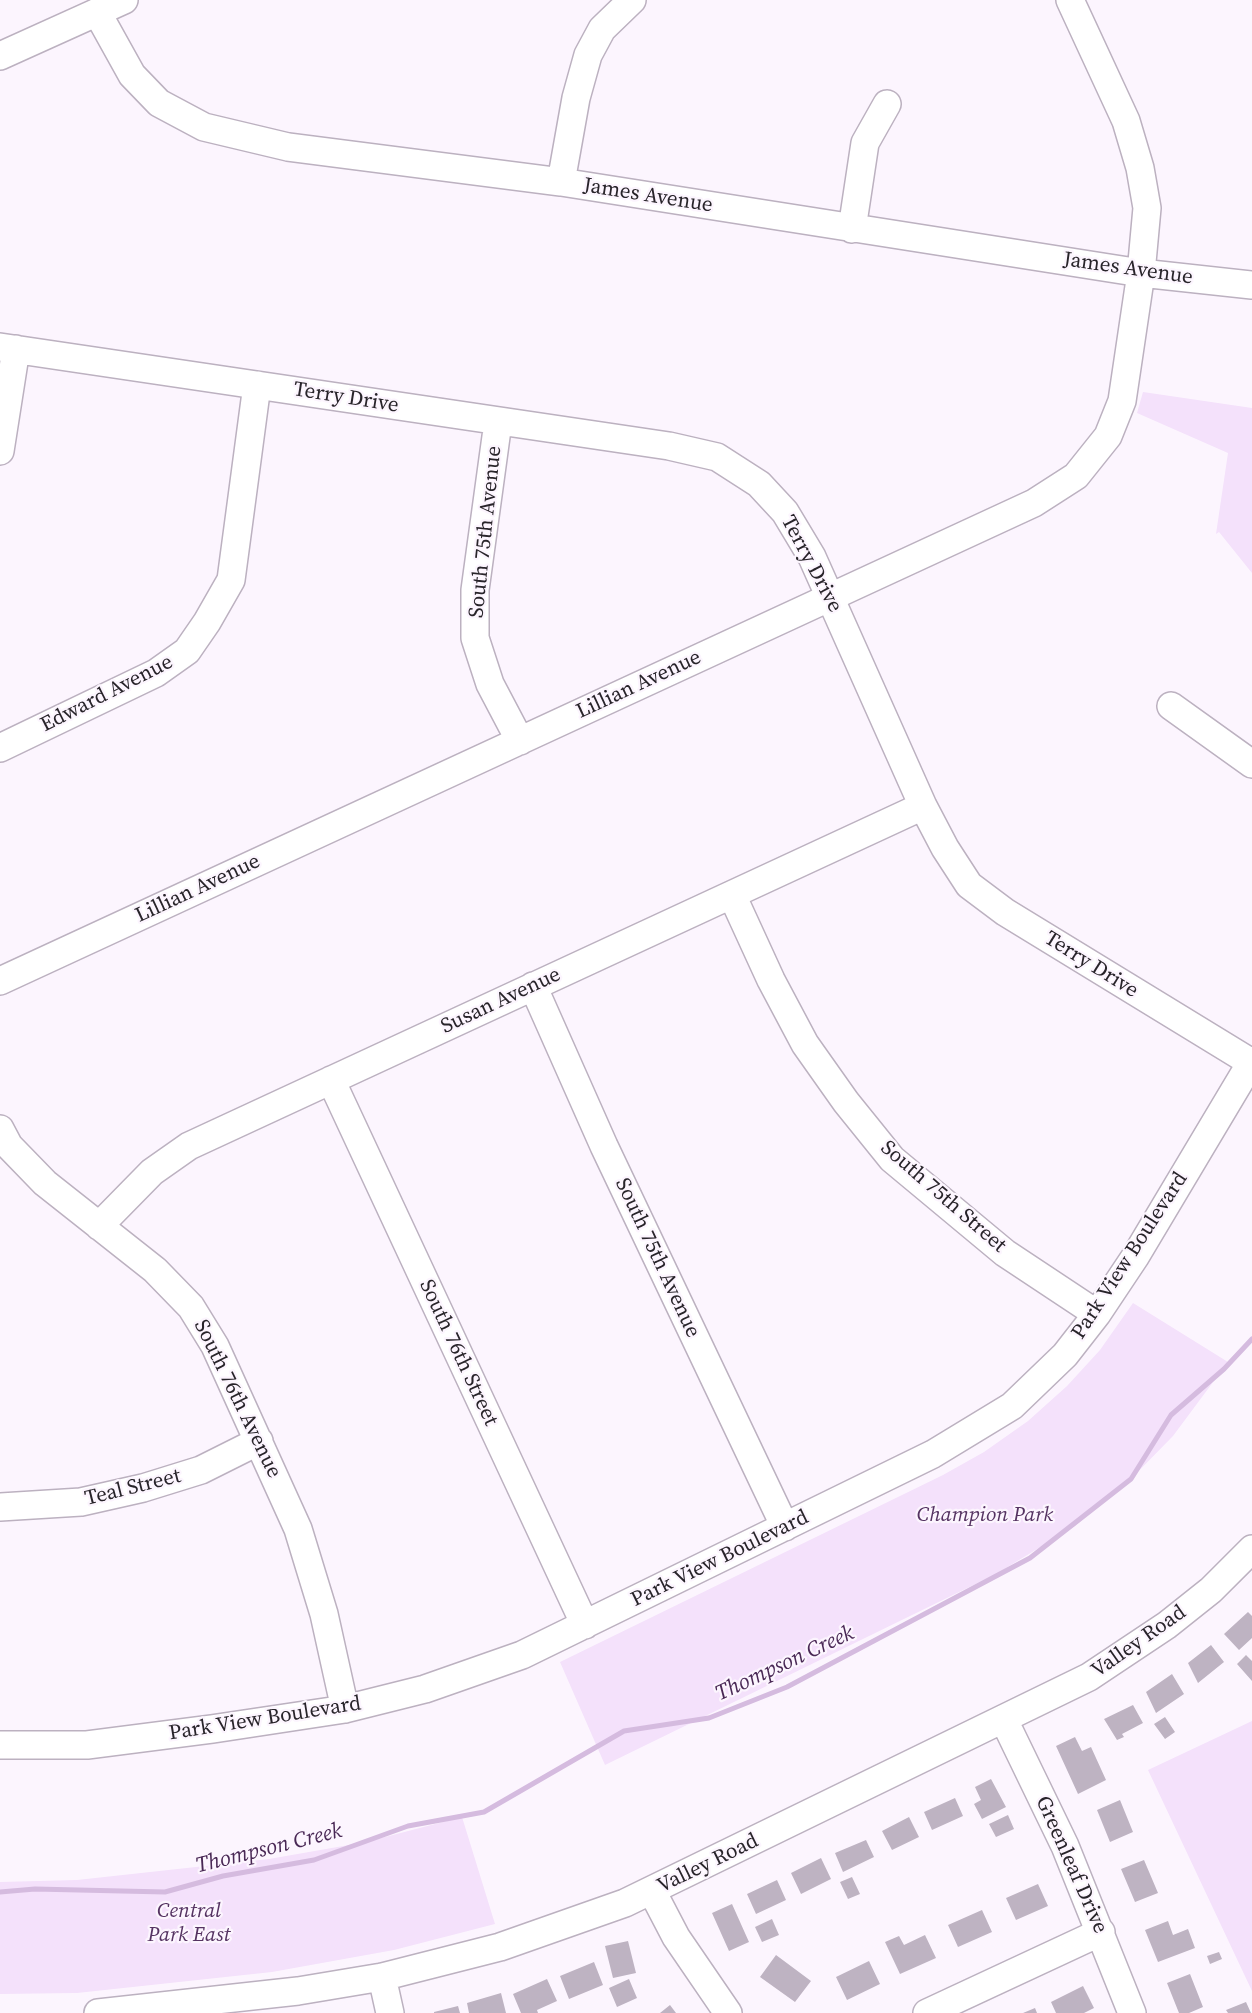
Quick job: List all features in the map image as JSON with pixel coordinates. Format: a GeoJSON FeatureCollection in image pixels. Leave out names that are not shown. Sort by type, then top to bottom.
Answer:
{"type":"FeatureCollection","features":[{"type":"Feature","properties":{"kind":"street"},"geometry":{"type":"LineString","coordinates":[[0,57],[124,0]]}},
{"type":"Feature","properties":{"kind":"street"},"geometry":{"type":"LineString","coordinates":[[561,182],[576,98],[588,55],[602,29],[632,0]]}},
{"type":"Feature","properties":{"kind":"street","name":"Lillian Avenue"},"geometry":{"type":"LineString","coordinates":[[0,981],[1034,503],[1076,476],[1101,447],[1119,412],[1125,390],[1141,273],[1147,208],[1140,168],[1126,121],[1070,0]]}},
{"type":"Feature","properties":{"kind":"street","name":"James Avenue"},"geometry":{"type":"LineString","coordinates":[[97,12],[132,75],[159,103],[204,127],[288,147],[561,182],[1141,273],[1252,285]]}},
{"type":"Feature","properties":{"kind":"street"},"geometry":{"type":"LineString","coordinates":[[852,229],[865,143],[887,104]]}},
{"type":"Feature","properties":{"kind":"street"},"geometry":{"type":"LineString","coordinates":[[0,451],[8,348]]}},
{"type":"Feature","properties":{"kind":"street","name":"Terry Drive"},"geometry":{"type":"LineString","coordinates":[[8,348],[669,446],[717,458],[759,484],[785,512],[813,557],[923,806],[945,848],[969,885],[1005,912],[1252,1062]]}},
{"type":"Feature","properties":{"kind":"street","name":"Edward Avenue"},"geometry":{"type":"LineString","coordinates":[[0,748],[156,672],[187,651],[231,580],[257,385]]}},
{"type":"Feature","properties":{"kind":"street","name":"South 75th Avenue"},"geometry":{"type":"LineString","coordinates":[[498,422],[475,590],[476,638],[490,684],[520,741]]}},
{"type":"Feature","properties":{"kind":"street"},"geometry":{"type":"LineString","coordinates":[[1171,706],[1252,764]]}},
{"type":"Feature","properties":{"kind":"street","name":"Susan Avenue"},"geometry":{"type":"LineString","coordinates":[[99,1226],[152,1172],[189,1146],[923,806]]}},
{"type":"Feature","properties":{"kind":"street","name":"South 75th Street"},"geometry":{"type":"LineString","coordinates":[[732,895],[771,980],[805,1044],[846,1102],[892,1159],[1005,1253],[1097,1314]]}},
{"type":"Feature","properties":{"kind":"street","name":"South 75th Avenue"},"geometry":{"type":"LineString","coordinates":[[534,986],[604,1146],[786,1527]]}},
{"type":"Feature","properties":{"kind":"street","name":"Park View Boulevard"},"geometry":{"type":"LineString","coordinates":[[0,1745],[87,1745],[345,1709],[425,1689],[511,1659],[585,1625],[933,1454],[1012,1406],[1065,1355],[1097,1314],[1135,1257],[1252,1062]]}},
{"type":"Feature","properties":{"kind":"street","name":"South 76th Street"},"geometry":{"type":"LineString","coordinates":[[331,1080],[585,1625]]}},
{"type":"Feature","properties":{"kind":"street","name":"South 76th Avenue"},"geometry":{"type":"LineString","coordinates":[[0,1129],[9,1146],[45,1183],[155,1270],[191,1307],[215,1346],[298,1529],[324,1614],[345,1709]]}},
{"type":"Feature","properties":{"kind":"street","name":"Teal Street"},"geometry":{"type":"LineString","coordinates":[[0,1507],[81,1502],[143,1488],[201,1470],[259,1441]]}},
{"type":"Feature","properties":{"kind":"street","name":"Valley Road"},"geometry":{"type":"LineString","coordinates":[[98,2013],[298,1991],[381,1977],[500,1947],[591,1916],[652,1891],[1004,1720],[1118,1660],[1211,1590],[1252,1549]]}},
{"type":"Feature","properties":{"kind":"street","name":"Greenleaf Drive"},"geometry":{"type":"LineString","coordinates":[[1004,1720],[1065,1846],[1132,2013]]}},
{"type":"Feature","properties":{"kind":"street"},"geometry":{"type":"LineString","coordinates":[[652,1891],[676,1937],[728,2013]]}},
{"type":"Feature","properties":{"kind":"street"},"geometry":{"type":"LineString","coordinates":[[927,2013],[1101,1932]]}},
{"type":"Feature","properties":{"kind":"street"},"geometry":{"type":"LineString","coordinates":[[381,1977],[390,2013]]}},
{"type":"Feature","properties":{"kind":"green space"},"geometry":{"type":"Polygon","coordinates":[[[1143,392],[1252,408],[1252,573],[1219,532],[1216,534],[1228,453],[1137,413],[1143,392]]]}},
{"type":"Feature","properties":{"kind":"green space","name":"Champion Park"},"geometry":{"type":"Polygon","coordinates":[[[1133,1303],[1228,1362],[1173,1436],[1125,1485],[1075,1526],[996,1574],[605,1765],[560,1662],[943,1475],[984,1452],[1028,1421],[1067,1386],[1100,1350],[1133,1303]]]}},
{"type":"Feature","properties":{"kind":"green space"},"geometry":{"type":"Polygon","coordinates":[[[1252,1721],[1252,1991],[1148,1770],[1252,1721]]]}},
{"type":"Feature","properties":{"kind":"green space","name":"Central Park East"},"geometry":{"type":"Polygon","coordinates":[[[462,1817],[495,1924],[394,1950],[272,1972],[77,1993],[0,1994],[0,1882],[77,1880],[269,1859],[366,1842],[462,1817]]]}},
{"type":"Feature","properties":{"kind":"building"},"geometry":{"type":"Polygon","coordinates":[[[1248,1612],[1252,1616],[1252,1638],[1239,1650],[1224,1634],[1248,1612]]]}},
{"type":"Feature","properties":{"kind":"building"},"geometry":{"type":"Polygon","coordinates":[[[1211,1645],[1224,1662],[1198,1683],[1188,1663],[1211,1645]]]}},
{"type":"Feature","properties":{"kind":"building"},"geometry":{"type":"Polygon","coordinates":[[[1246,1655],[1252,1661],[1252,1681],[1237,1664],[1246,1655]]]}},
{"type":"Feature","properties":{"kind":"building"},"geometry":{"type":"Polygon","coordinates":[[[1172,1674],[1184,1694],[1156,1713],[1146,1692],[1172,1674]]]}},
{"type":"Feature","properties":{"kind":"building"},"geometry":{"type":"Polygon","coordinates":[[[1133,1705],[1143,1723],[1122,1734],[1124,1737],[1117,1740],[1104,1719],[1133,1705]]]}},
{"type":"Feature","properties":{"kind":"building"},"geometry":{"type":"Polygon","coordinates":[[[1165,1717],[1175,1732],[1165,1739],[1154,1724],[1165,1717]]]}},
{"type":"Feature","properties":{"kind":"building"},"geometry":{"type":"Polygon","coordinates":[[[1075,1737],[1082,1751],[1091,1747],[1106,1780],[1078,1794],[1056,1746],[1075,1737]]]}},
{"type":"Feature","properties":{"kind":"building"},"geometry":{"type":"Polygon","coordinates":[[[991,1779],[1006,1807],[982,1819],[974,1804],[981,1800],[975,1787],[991,1779]]]}},
{"type":"Feature","properties":{"kind":"building"},"geometry":{"type":"Polygon","coordinates":[[[955,1798],[963,1816],[932,1830],[924,1812],[955,1798]]]}},
{"type":"Feature","properties":{"kind":"building"},"geometry":{"type":"Polygon","coordinates":[[[1120,1800],[1133,1832],[1110,1842],[1097,1810],[1120,1800]]]}},
{"type":"Feature","properties":{"kind":"building"},"geometry":{"type":"Polygon","coordinates":[[[1008,1815],[1014,1829],[996,1837],[989,1824],[1008,1815]]]}},
{"type":"Feature","properties":{"kind":"building"},"geometry":{"type":"Polygon","coordinates":[[[909,1817],[919,1837],[892,1850],[882,1831],[909,1817]]]}},
{"type":"Feature","properties":{"kind":"building"},"geometry":{"type":"Polygon","coordinates":[[[866,1840],[874,1857],[843,1872],[835,1853],[866,1840]]]}},
{"type":"Feature","properties":{"kind":"building"},"geometry":{"type":"Polygon","coordinates":[[[821,1858],[831,1879],[801,1894],[791,1873],[821,1858]]]}},
{"type":"Feature","properties":{"kind":"building"},"geometry":{"type":"Polygon","coordinates":[[[1144,1860],[1158,1893],[1135,1902],[1121,1869],[1144,1860]]]}},
{"type":"Feature","properties":{"kind":"building"},"geometry":{"type":"Polygon","coordinates":[[[852,1877],[860,1894],[848,1899],[840,1882],[852,1877]]]}},
{"type":"Feature","properties":{"kind":"building"},"geometry":{"type":"Polygon","coordinates":[[[777,1880],[786,1900],[756,1914],[747,1894],[777,1880]]]}},
{"type":"Feature","properties":{"kind":"building"},"geometry":{"type":"Polygon","coordinates":[[[1038,1884],[1048,1906],[1016,1920],[1006,1898],[1038,1884]]]}},
{"type":"Feature","properties":{"kind":"building"},"geometry":{"type":"Polygon","coordinates":[[[732,1904],[749,1942],[729,1951],[712,1913],[732,1904]]]}},
{"type":"Feature","properties":{"kind":"building"},"geometry":{"type":"Polygon","coordinates":[[[982,1910],[992,1932],[958,1947],[948,1925],[982,1910]]]}},
{"type":"Feature","properties":{"kind":"building"},"geometry":{"type":"Polygon","coordinates":[[[772,1919],[779,1935],[762,1942],[755,1927],[772,1919]]]}},
{"type":"Feature","properties":{"kind":"building"},"geometry":{"type":"Polygon","coordinates":[[[1168,1921],[1173,1935],[1188,1929],[1195,1948],[1158,1962],[1145,1930],[1168,1921]]]}},
{"type":"Feature","properties":{"kind":"building"},"geometry":{"type":"Polygon","coordinates":[[[925,1935],[936,1958],[900,1974],[885,1942],[899,1936],[904,1945],[925,1935]]]}},
{"type":"Feature","properties":{"kind":"building"},"geometry":{"type":"Polygon","coordinates":[[[628,1941],[636,1973],[613,1978],[605,1946],[628,1941]]]}},
{"type":"Feature","properties":{"kind":"building"},"geometry":{"type":"Polygon","coordinates":[[[1219,1952],[1222,1959],[1210,1964],[1207,1956],[1219,1952]]]}},
{"type":"Feature","properties":{"kind":"building"},"geometry":{"type":"Polygon","coordinates":[[[776,1955],[811,1981],[795,2002],[760,1977],[776,1955]]]}},
{"type":"Feature","properties":{"kind":"building"},"geometry":{"type":"Polygon","coordinates":[[[869,1961],[880,1984],[847,2000],[836,1977],[869,1961]]]}},
{"type":"Feature","properties":{"kind":"building"},"geometry":{"type":"Polygon","coordinates":[[[594,1962],[603,1985],[569,1999],[560,1976],[594,1962]]]}},
{"type":"Feature","properties":{"kind":"building"},"geometry":{"type":"Polygon","coordinates":[[[1190,1974],[1203,2007],[1189,2013],[1179,2013],[1167,1983],[1190,1974]]]}},
{"type":"Feature","properties":{"kind":"building"},"geometry":{"type":"Polygon","coordinates":[[[547,1979],[557,2001],[537,2010],[538,2013],[521,2013],[513,1994],[547,1979]]]}},
{"type":"Feature","properties":{"kind":"building"},"geometry":{"type":"Polygon","coordinates":[[[629,1979],[637,1998],[617,2007],[609,1988],[629,1979]]]}},
{"type":"Feature","properties":{"kind":"building"},"geometry":{"type":"Polygon","coordinates":[[[1083,1986],[1094,2008],[1084,2013],[1056,2013],[1051,2002],[1083,1986]]]}},
{"type":"Feature","properties":{"kind":"building"},"geometry":{"type":"Polygon","coordinates":[[[501,1993],[506,2013],[469,2013],[467,2003],[501,1993]]]}},
{"type":"Feature","properties":{"kind":"building"},"geometry":{"type":"Polygon","coordinates":[[[1246,2002],[1251,2013],[1228,2013],[1226,2010],[1246,2002]]]}},
{"type":"Feature","properties":{"kind":"building"},"geometry":{"type":"Polygon","coordinates":[[[670,2005],[676,2013],[660,2013],[670,2005]]]}},
{"type":"Feature","properties":{"kind":"building"},"geometry":{"type":"Polygon","coordinates":[[[458,2006],[460,2013],[434,2013],[434,2012],[458,2006]]]}},
{"type":"Feature","properties":{"kind":"building"},"geometry":{"type":"Polygon","coordinates":[[[1035,2008],[1037,2013],[1023,2013],[1035,2008]]]}},
{"type":"Feature","properties":{"kind":"waterway","name":"Thompson Creek"},"geometry":{"type":"LineString","coordinates":[[0,1892],[35,1889],[165,1892],[223,1876],[314,1860],[408,1826],[484,1812],[624,1731],[709,1718],[787,1687],[1030,1558],[1131,1479],[1171,1415],[1224,1369],[1252,1339]]}}]}
